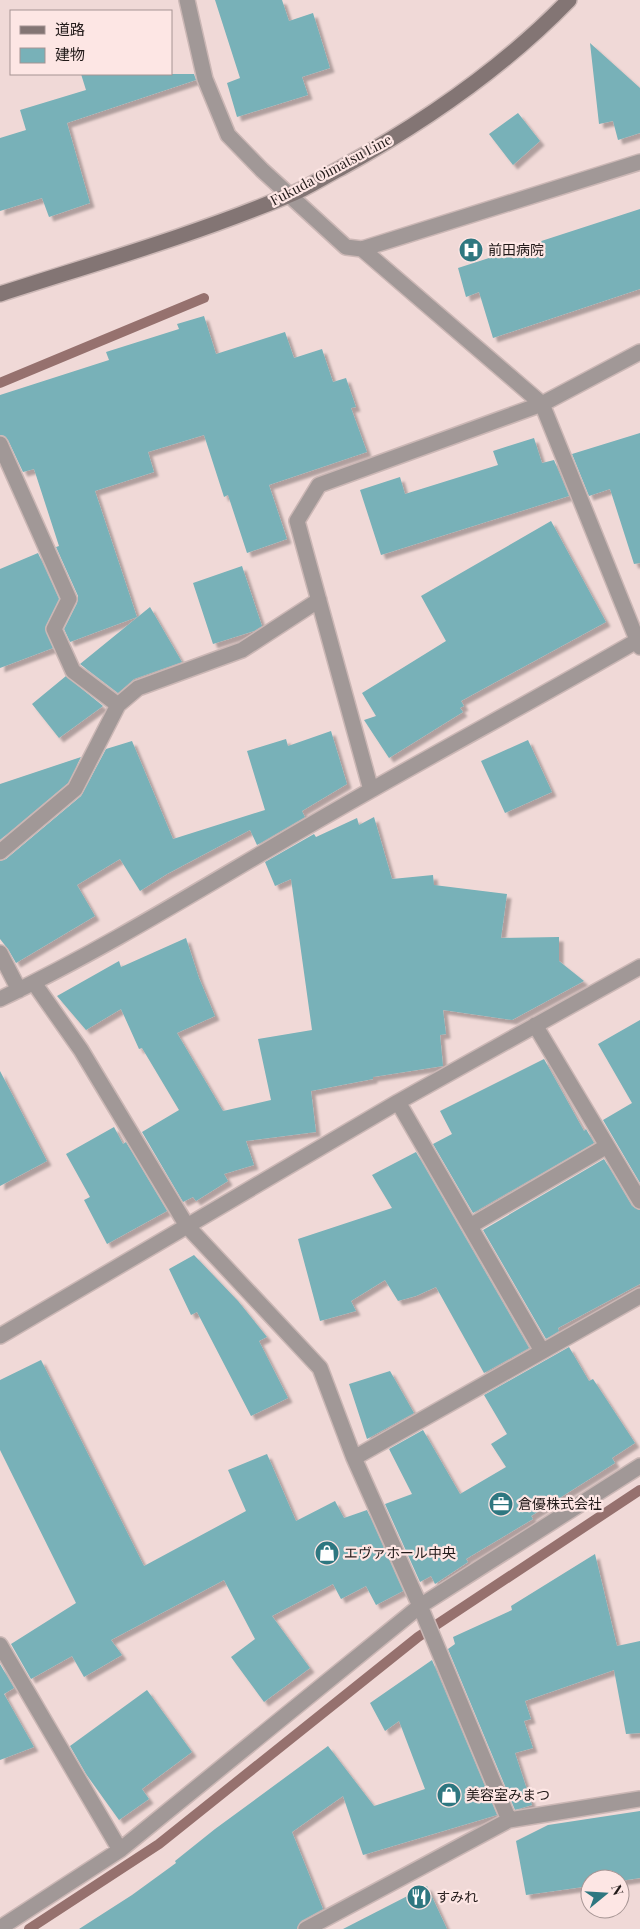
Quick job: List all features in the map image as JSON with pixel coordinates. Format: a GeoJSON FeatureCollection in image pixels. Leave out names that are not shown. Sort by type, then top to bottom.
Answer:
{"type":"FeatureCollection","features":[{"type":"Feature","properties":{"kind":"main road","name":"Fukuda Oimatsu Line"},"geometry":{"type":"LineString","coordinates":[[0,294],[215,224],[290,195],[382,145],[441,108],[548,22],[569,0]]}},
{"type":"Feature","properties":{"kind":"street"},"geometry":{"type":"LineString","coordinates":[[187,0],[205,79],[228,135],[346,247],[362,249],[640,162]]}},
{"type":"Feature","properties":{"kind":"street"},"geometry":{"type":"LineString","coordinates":[[0,999],[34,983],[371,790],[639,642],[542,404],[362,249]]}},
{"type":"Feature","properties":{"kind":"street"},"geometry":{"type":"LineString","coordinates":[[371,790],[297,520],[319,485],[542,404],[640,352]]}},
{"type":"Feature","properties":{"kind":"street"},"geometry":{"type":"LineString","coordinates":[[0,444],[69,598],[54,629],[73,671],[118,705]]}},
{"type":"Feature","properties":{"kind":"street"},"geometry":{"type":"LineString","coordinates":[[0,852],[74,789],[118,705],[138,688],[242,650],[319,600]]}},
{"type":"Feature","properties":{"kind":"street"},"geometry":{"type":"LineString","coordinates":[[0,953],[19,990]]}},
{"type":"Feature","properties":{"kind":"street"},"geometry":{"type":"LineString","coordinates":[[0,1336],[398,1102],[640,967]]}},
{"type":"Feature","properties":{"kind":"street"},"geometry":{"type":"LineString","coordinates":[[34,983],[81,1050],[188,1226],[320,1368],[354,1458],[426,1620],[509,1820]]}},
{"type":"Feature","properties":{"kind":"street"},"geometry":{"type":"LineString","coordinates":[[535,1025],[640,1201]]}},
{"type":"Feature","properties":{"kind":"street"},"geometry":{"type":"LineString","coordinates":[[398,1102],[542,1351]]}},
{"type":"Feature","properties":{"kind":"street"},"geometry":{"type":"LineString","coordinates":[[470,1226],[607,1146]]}},
{"type":"Feature","properties":{"kind":"street"},"geometry":{"type":"LineString","coordinates":[[354,1458],[640,1296]]}},
{"type":"Feature","properties":{"kind":"street"},"geometry":{"type":"LineString","coordinates":[[0,1928],[120,1850],[420,1606],[640,1466]]}},
{"type":"Feature","properties":{"kind":"street"},"geometry":{"type":"LineString","coordinates":[[0,1644],[120,1850]]}},
{"type":"Feature","properties":{"kind":"street"},"geometry":{"type":"LineString","coordinates":[[306,1929],[509,1820],[640,1799]]}},
{"type":"Feature","properties":{"kind":"building"},"geometry":{"type":"Polygon","coordinates":[[[215,0],[282,0],[289,21],[313,13],[330,68],[302,77],[308,95],[237,117],[227,83],[240,78],[215,0]]]}},
{"type":"Feature","properties":{"kind":"building"},"geometry":{"type":"Polygon","coordinates":[[[590,43],[640,88],[640,133],[618,140],[613,121],[599,124],[590,43]]]}},
{"type":"Feature","properties":{"kind":"building"},"geometry":{"type":"Polygon","coordinates":[[[194,74],[196,80],[67,123],[90,203],[49,217],[42,198],[0,211],[0,138],[26,130],[20,110],[86,90],[81,75],[194,74]]]}},
{"type":"Feature","properties":{"kind":"building"},"geometry":{"type":"Polygon","coordinates":[[[518,113],[540,141],[513,165],[489,134],[518,113]]]}},
{"type":"Feature","properties":{"kind":"building"},"geometry":{"type":"Polygon","coordinates":[[[640,209],[640,289],[493,338],[479,292],[466,297],[458,268],[640,209]]]}},
{"type":"Feature","properties":{"kind":"building"},"geometry":{"type":"Polygon","coordinates":[[[204,316],[216,354],[285,332],[294,358],[322,349],[333,382],[346,378],[356,407],[351,408],[367,452],[269,485],[287,539],[247,553],[228,495],[224,497],[204,435],[148,452],[154,472],[95,491],[137,617],[70,642],[64,629],[77,603],[78,596],[56,547],[59,546],[34,469],[23,472],[8,440],[5,436],[0,435],[0,395],[109,360],[106,352],[179,329],[177,324],[204,316]]]}},
{"type":"Feature","properties":{"kind":"building"},"geometry":{"type":"Polygon","coordinates":[[[640,433],[640,563],[634,564],[610,489],[589,496],[572,454],[640,433]]]}},
{"type":"Feature","properties":{"kind":"building"},"geometry":{"type":"Polygon","coordinates":[[[534,438],[542,463],[554,460],[569,496],[381,555],[360,490],[400,477],[405,494],[498,465],[493,451],[534,438]]]}},
{"type":"Feature","properties":{"kind":"building"},"geometry":{"type":"Polygon","coordinates":[[[551,521],[606,622],[461,701],[464,706],[460,708],[463,712],[389,758],[364,720],[376,716],[362,693],[446,641],[421,596],[551,521]]]}},
{"type":"Feature","properties":{"kind":"building"},"geometry":{"type":"Polygon","coordinates":[[[38,553],[59,599],[45,628],[53,648],[0,668],[0,569],[38,553]]]}},
{"type":"Feature","properties":{"kind":"building"},"geometry":{"type":"Polygon","coordinates":[[[242,566],[262,626],[254,631],[213,644],[193,583],[242,566]]]}},
{"type":"Feature","properties":{"kind":"building"},"geometry":{"type":"Polygon","coordinates":[[[150,607],[182,662],[134,679],[118,693],[80,664],[150,607]]]}},
{"type":"Feature","properties":{"kind":"building"},"geometry":{"type":"Polygon","coordinates":[[[66,676],[103,706],[59,738],[32,704],[66,676]]]}},
{"type":"Feature","properties":{"kind":"building"},"geometry":{"type":"Polygon","coordinates":[[[331,731],[347,784],[302,811],[305,817],[257,845],[250,830],[167,874],[140,891],[120,859],[77,885],[95,916],[16,963],[0,939],[0,861],[6,859],[81,796],[106,749],[132,741],[173,839],[265,810],[247,751],[286,739],[288,746],[331,731]]]}},
{"type":"Feature","properties":{"kind":"building"},"geometry":{"type":"Polygon","coordinates":[[[528,740],[552,792],[505,813],[481,761],[528,740]]]}},
{"type":"Feature","properties":{"kind":"building"},"geometry":{"type":"Polygon","coordinates":[[[81,757],[68,783],[0,840],[0,784],[81,757]]]}},
{"type":"Feature","properties":{"kind":"building"},"geometry":{"type":"Polygon","coordinates":[[[374,817],[392,879],[433,875],[434,885],[507,894],[501,938],[559,937],[559,961],[584,981],[512,1020],[443,1010],[446,1034],[440,1035],[443,1066],[373,1077],[373,1079],[311,1091],[316,1132],[246,1141],[254,1165],[224,1174],[228,1181],[196,1201],[193,1197],[183,1202],[142,1132],[179,1110],[142,1048],[139,1049],[121,1009],[86,1030],[57,996],[119,961],[121,967],[186,938],[199,978],[215,1016],[177,1033],[223,1111],[271,1100],[258,1039],[312,1030],[291,879],[275,886],[265,862],[314,834],[316,837],[357,818],[359,825],[374,817]]]}},
{"type":"Feature","properties":{"kind":"building"},"geometry":{"type":"Polygon","coordinates":[[[640,1020],[640,1183],[603,1120],[632,1103],[598,1044],[640,1020]]]}},
{"type":"Feature","properties":{"kind":"building"},"geometry":{"type":"Polygon","coordinates":[[[544,1059],[584,1131],[586,1129],[594,1143],[473,1213],[433,1144],[452,1134],[440,1111],[544,1059]]]}},
{"type":"Feature","properties":{"kind":"building"},"geometry":{"type":"Polygon","coordinates":[[[0,1071],[47,1161],[0,1186],[0,1071]]]}},
{"type":"Feature","properties":{"kind":"building"},"geometry":{"type":"Polygon","coordinates":[[[114,1127],[123,1144],[126,1142],[167,1211],[107,1244],[84,1200],[90,1197],[66,1154],[114,1127]]]}},
{"type":"Feature","properties":{"kind":"building"},"geometry":{"type":"Polygon","coordinates":[[[416,1152],[529,1348],[484,1373],[436,1287],[416,1296],[398,1301],[385,1280],[351,1301],[356,1311],[320,1321],[298,1239],[392,1208],[372,1175],[416,1152]]]}},
{"type":"Feature","properties":{"kind":"building"},"geometry":{"type":"Polygon","coordinates":[[[604,1159],[632,1206],[640,1210],[640,1284],[558,1328],[559,1331],[546,1339],[483,1230],[604,1159]]]}},
{"type":"Feature","properties":{"kind":"building"},"geometry":{"type":"Polygon","coordinates":[[[194,1255],[238,1301],[267,1337],[259,1341],[288,1398],[251,1416],[197,1312],[191,1315],[169,1269],[194,1255]]]}},
{"type":"Feature","properties":{"kind":"building"},"geometry":{"type":"Polygon","coordinates":[[[569,1347],[589,1381],[593,1379],[635,1443],[612,1458],[615,1463],[531,1516],[533,1519],[466,1559],[468,1562],[435,1584],[431,1576],[420,1582],[385,1504],[412,1494],[389,1449],[423,1430],[460,1494],[506,1467],[491,1444],[507,1434],[484,1395],[569,1347]]]}},
{"type":"Feature","properties":{"kind":"building"},"geometry":{"type":"Polygon","coordinates":[[[41,1360],[144,1566],[246,1511],[228,1470],[267,1454],[296,1521],[335,1501],[344,1518],[367,1510],[403,1591],[376,1605],[366,1586],[341,1599],[333,1584],[272,1616],[310,1668],[264,1702],[231,1657],[255,1639],[224,1580],[111,1640],[122,1655],[84,1677],[72,1656],[31,1679],[11,1644],[76,1603],[0,1450],[0,1380],[41,1360]]]}},
{"type":"Feature","properties":{"kind":"building"},"geometry":{"type":"Polygon","coordinates":[[[390,1371],[414,1413],[367,1439],[349,1384],[390,1371]]]}},
{"type":"Feature","properties":{"kind":"building"},"geometry":{"type":"Polygon","coordinates":[[[595,1554],[617,1646],[640,1641],[640,1733],[626,1734],[614,1670],[525,1701],[531,1719],[524,1721],[533,1748],[515,1753],[532,1805],[515,1810],[448,1649],[455,1644],[453,1637],[512,1610],[511,1606],[595,1554]]]}},
{"type":"Feature","properties":{"kind":"building"},"geometry":{"type":"Polygon","coordinates":[[[432,1660],[497,1815],[363,1855],[343,1796],[292,1832],[323,1909],[301,1921],[297,1929],[79,1929],[132,1895],[176,1863],[175,1861],[215,1829],[328,1746],[374,1806],[425,1789],[399,1721],[385,1731],[370,1703],[432,1660]]]}},
{"type":"Feature","properties":{"kind":"building"},"geometry":{"type":"Polygon","coordinates":[[[0,1664],[14,1688],[4,1694],[34,1747],[0,1760],[0,1664]]]}},
{"type":"Feature","properties":{"kind":"building"},"geometry":{"type":"Polygon","coordinates":[[[147,1690],[192,1752],[142,1789],[149,1799],[119,1820],[86,1774],[70,1746],[147,1690]]]}},
{"type":"Feature","properties":{"kind":"building"},"geometry":{"type":"Polygon","coordinates":[[[640,1811],[640,1878],[630,1880],[630,1869],[580,1869],[580,1887],[526,1895],[516,1841],[548,1825],[640,1811]]]}},
{"type":"Feature","properties":{"kind":"building","name":"すみれ"},"geometry":{"type":"Polygon","coordinates":[[[427,1886],[447,1929],[343,1929],[427,1886]]]}},
{"type":"Feature","properties":{"kind":"waterway"},"geometry":{"type":"LineString","coordinates":[[0,383],[204,298]]}},
{"type":"Feature","properties":{"kind":"waterway"},"geometry":{"type":"LineString","coordinates":[[29,1929],[159,1844],[418,1637],[640,1490]]}},
{"type":"Feature","properties":{"kind":"place","name":"前田病院"},"geometry":{"type":"Point","coordinates":[471,250]}},
{"type":"Feature","properties":{"kind":"place","name":"倉優株式会社"},"geometry":{"type":"Point","coordinates":[501,1504]}},
{"type":"Feature","properties":{"kind":"place","name":"エヴァホール中央"},"geometry":{"type":"Point","coordinates":[327,1553]}},
{"type":"Feature","properties":{"kind":"place","name":"美容室みまつ"},"geometry":{"type":"Point","coordinates":[449,1795]}},
{"type":"Feature","properties":{"kind":"place","name":"すみれ"},"geometry":{"type":"Point","coordinates":[419,1897]}}]}
